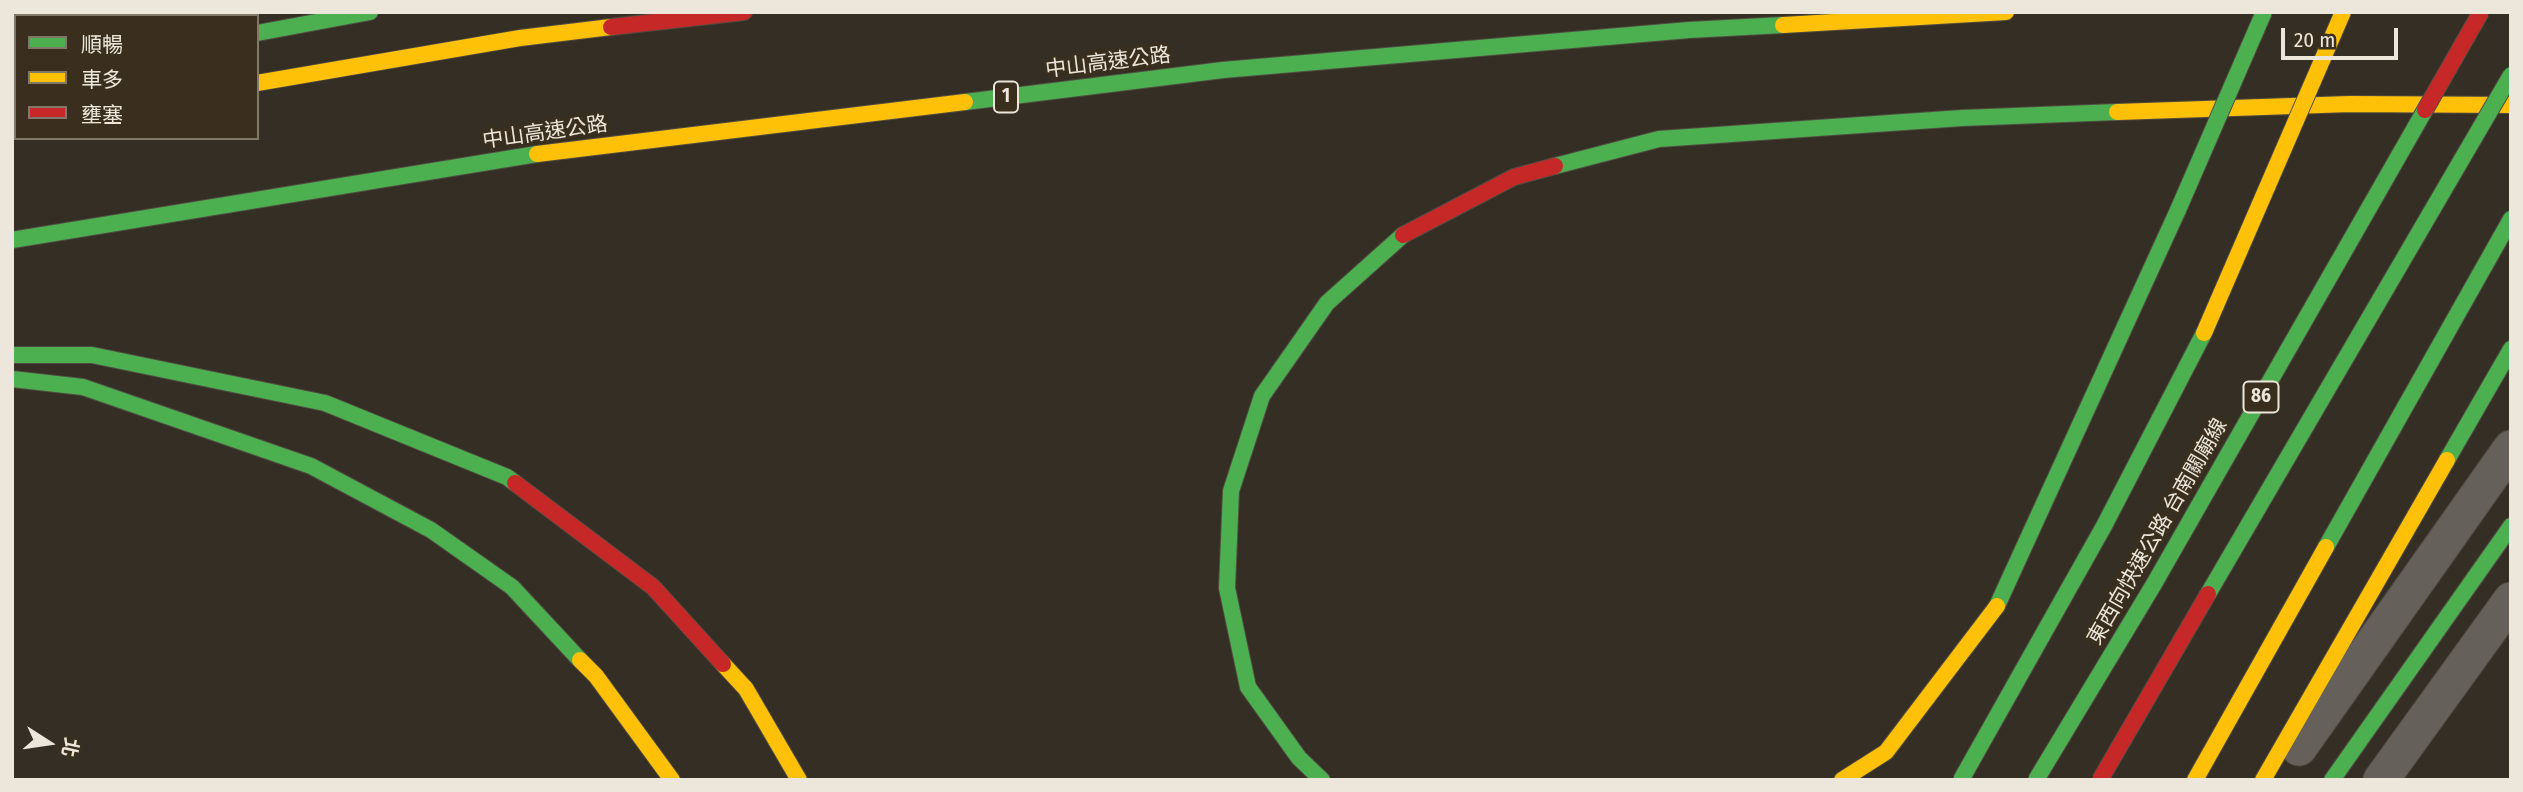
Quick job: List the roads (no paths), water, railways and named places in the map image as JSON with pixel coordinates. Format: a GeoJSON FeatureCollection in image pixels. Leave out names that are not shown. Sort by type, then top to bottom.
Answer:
{"type":"FeatureCollection","features":[{"type":"Feature","properties":{"kind":"highway"},"geometry":{"type":"LineString","coordinates":[[259,33],[370,12]]}},
{"type":"Feature","properties":{"kind":"highway"},"geometry":{"type":"LineString","coordinates":[[259,83],[520,38],[744,12]]}},
{"type":"Feature","properties":{"kind":"highway","name":"中山高速公路"},"geometry":{"type":"LineString","coordinates":[[12,240],[511,157],[1223,70],[1689,30],[2006,12]]}},
{"type":"Feature","properties":{"kind":"highway"},"geometry":{"type":"LineString","coordinates":[[1842,780],[1886,752],[1996,607],[2178,210],[2264,12]]}},
{"type":"Feature","properties":{"kind":"highway"},"geometry":{"type":"LineString","coordinates":[[1961,780],[2104,526],[2210,321],[2343,12]]}},
{"type":"Feature","properties":{"kind":"highway","name":"東西向快速公路 台南關廟線"},"geometry":{"type":"LineString","coordinates":[[2036,780],[2154,584],[2482,12]]}},
{"type":"Feature","properties":{"kind":"highway","name":"86"},"geometry":{"type":"LineString","coordinates":[[2100,780],[2511,75]]}},
{"type":"Feature","properties":{"kind":"highway"},"geometry":{"type":"LineString","coordinates":[[1322,780],[1299,758],[1248,687],[1227,588],[1231,492],[1262,396],[1327,303],[1397,238],[1514,177],[1660,139],[1962,118],[2350,104],[2511,105]]}},
{"type":"Feature","properties":{"kind":"highway"},"geometry":{"type":"LineString","coordinates":[[2195,780],[2511,219]]}},
{"type":"Feature","properties":{"kind":"highway"},"geometry":{"type":"LineString","coordinates":[[2263,780],[2511,349]]}},
{"type":"Feature","properties":{"kind":"highway"},"geometry":{"type":"LineString","coordinates":[[12,355],[92,355],[325,403],[507,477],[653,587],[746,689],[799,780]]}},
{"type":"Feature","properties":{"kind":"highway"},"geometry":{"type":"LineString","coordinates":[[12,379],[83,387],[311,466],[431,530],[512,587],[596,676],[672,780]]}},
{"type":"Feature","properties":{"kind":"highway"},"geometry":{"type":"LineString","coordinates":[[2332,780],[2511,526]]}},
{"type":"Feature","properties":{"kind":"street"},"geometry":{"type":"LineString","coordinates":[[2274,780],[2511,448]]}},
{"type":"Feature","properties":{"kind":"street"},"geometry":{"type":"LineString","coordinates":[[2381,780],[2511,600]]}}]}
